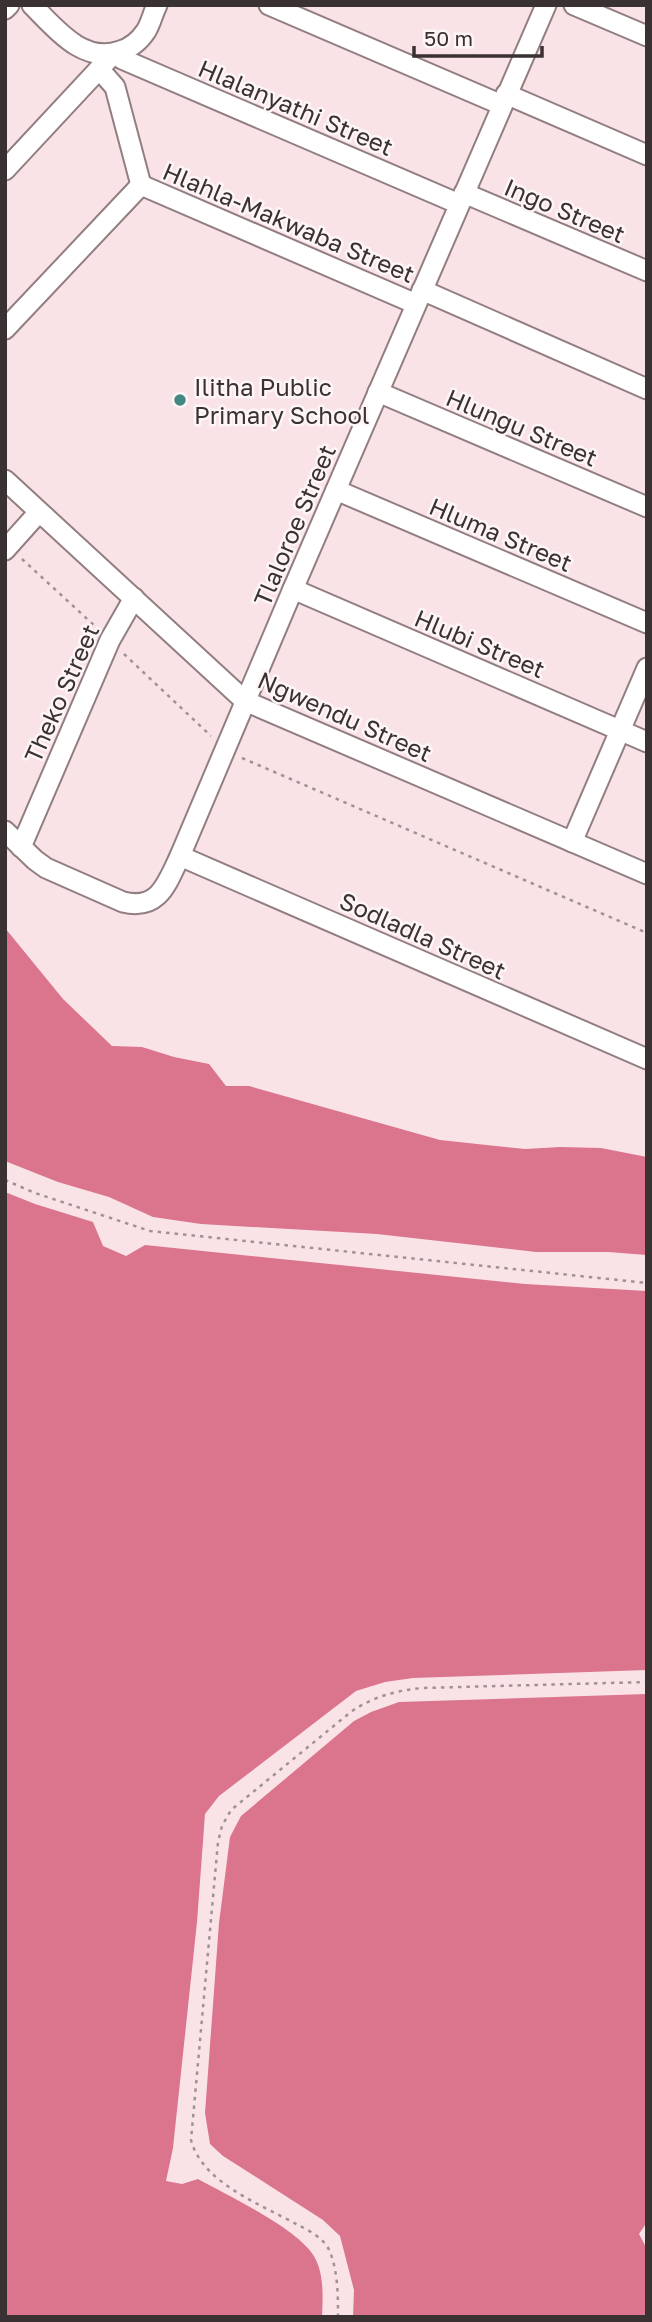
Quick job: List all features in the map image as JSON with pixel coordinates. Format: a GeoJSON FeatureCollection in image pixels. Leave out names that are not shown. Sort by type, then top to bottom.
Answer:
{"type":"FeatureCollection","features":[{"type":"Feature","properties":{"kind":"street"},"geometry":{"type":"LineString","coordinates":[[5,9],[9,5]]}},
{"type":"Feature","properties":{"kind":"street","name":"Hlalanyathi Street"},"geometry":{"type":"LineString","coordinates":[[32,5],[61,34],[83,50],[98,54],[114,53],[122,59],[462,199]]}},
{"type":"Feature","properties":{"kind":"street"},"geometry":{"type":"LineString","coordinates":[[5,170],[114,53],[136,42],[146,31],[157,5]]}},
{"type":"Feature","properties":{"kind":"street"},"geometry":{"type":"LineString","coordinates":[[269,5],[647,155]]}},
{"type":"Feature","properties":{"kind":"street"},"geometry":{"type":"LineString","coordinates":[[574,5],[647,36]]}},
{"type":"Feature","properties":{"kind":"street","name":"Tlaloroe Street"},"geometry":{"type":"LineString","coordinates":[[21,847],[46,868],[134,905],[156,898],[163,890],[180,856],[544,6]]}},
{"type":"Feature","properties":{"kind":"street","name":"Hlahla-Makwaba Street"},"geometry":{"type":"LineString","coordinates":[[99,69],[114,87],[141,185],[647,389]]}},
{"type":"Feature","properties":{"kind":"street"},"geometry":{"type":"LineString","coordinates":[[5,329],[141,185]]}},
{"type":"Feature","properties":{"kind":"street","name":"Ingo Street"},"geometry":{"type":"LineString","coordinates":[[462,199],[647,271]]}},
{"type":"Feature","properties":{"kind":"street","name":"Hlungu Street"},"geometry":{"type":"LineString","coordinates":[[378,392],[647,507]]}},
{"type":"Feature","properties":{"kind":"street","name":"Ngwendu Street"},"geometry":{"type":"LineString","coordinates":[[5,480],[245,701],[647,874]]}},
{"type":"Feature","properties":{"kind":"street","name":"Hluma Street"},"geometry":{"type":"LineString","coordinates":[[335,490],[647,623]]}},
{"type":"Feature","properties":{"kind":"street"},"geometry":{"type":"LineString","coordinates":[[7,548],[40,512]]}},
{"type":"Feature","properties":{"kind":"street","name":"Hlubi Street"},"geometry":{"type":"LineString","coordinates":[[293,589],[647,742]]}},
{"type":"Feature","properties":{"kind":"street","name":"Theko Street"},"geometry":{"type":"LineString","coordinates":[[21,847],[110,640],[134,598]]}},
{"type":"Feature","properties":{"kind":"street"},"geometry":{"type":"LineString","coordinates":[[572,842],[647,668]]}},
{"type":"Feature","properties":{"kind":"street"},"geometry":{"type":"LineString","coordinates":[[5,831],[21,847]]}},
{"type":"Feature","properties":{"kind":"street","name":"Sodladla Street"},"geometry":{"type":"LineString","coordinates":[[180,856],[647,1059]]}},
{"type":"Feature","properties":{"kind":"path"},"geometry":{"type":"LineString","coordinates":[[7,548],[110,640],[225,749],[647,933]]}},
{"type":"Feature","properties":{"kind":"path"},"geometry":{"type":"LineString","coordinates":[[5,1180],[35,1193],[150,1231],[647,1283]]}},
{"type":"Feature","properties":{"kind":"path"},"geometry":{"type":"LineString","coordinates":[[338,2317],[336,2275],[330,2250],[316,2234],[207,2171],[195,2154],[191,2140],[218,1842],[222,1826],[231,1810],[352,1711],[392,1691],[647,1682]]}},
{"type":"Feature","properties":{"kind":"shaded area"},"geometry":{"type":"Polygon","coordinates":[[[5,928],[63,999],[112,1046],[142,1047],[209,1064],[226,1086],[249,1086],[440,1140],[525,1149],[601,1148],[647,1157],[647,1255],[536,1252],[377,1234],[201,1224],[153,1217],[109,1197],[58,1182],[5,1161],[5,928]]]}},
{"type":"Feature","properties":{"kind":"shaded area"},"geometry":{"type":"Polygon","coordinates":[[[5,1192],[93,1222],[103,1246],[126,1256],[145,1245],[525,1284],[647,1291],[647,1670],[413,1678],[385,1682],[356,1691],[219,1796],[205,1814],[197,1922],[173,2148],[166,2181],[182,2184],[198,2179],[262,2214],[295,2236],[307,2247],[318,2265],[322,2286],[322,2317],[5,2317],[5,1192]]]}},
{"type":"Feature","properties":{"kind":"shaded area"},"geometry":{"type":"Polygon","coordinates":[[[647,1694],[647,2222],[639,2234],[647,2249],[647,2317],[353,2317],[354,2290],[340,2236],[323,2220],[223,2156],[210,2144],[205,2113],[219,1923],[230,1837],[241,1816],[354,1721],[399,1702],[647,1694]]]}},
{"type":"Feature","properties":{"kind":"place","name":"Ilitha Public Primary School"},"geometry":{"type":"Point","coordinates":[180,400]}}]}
